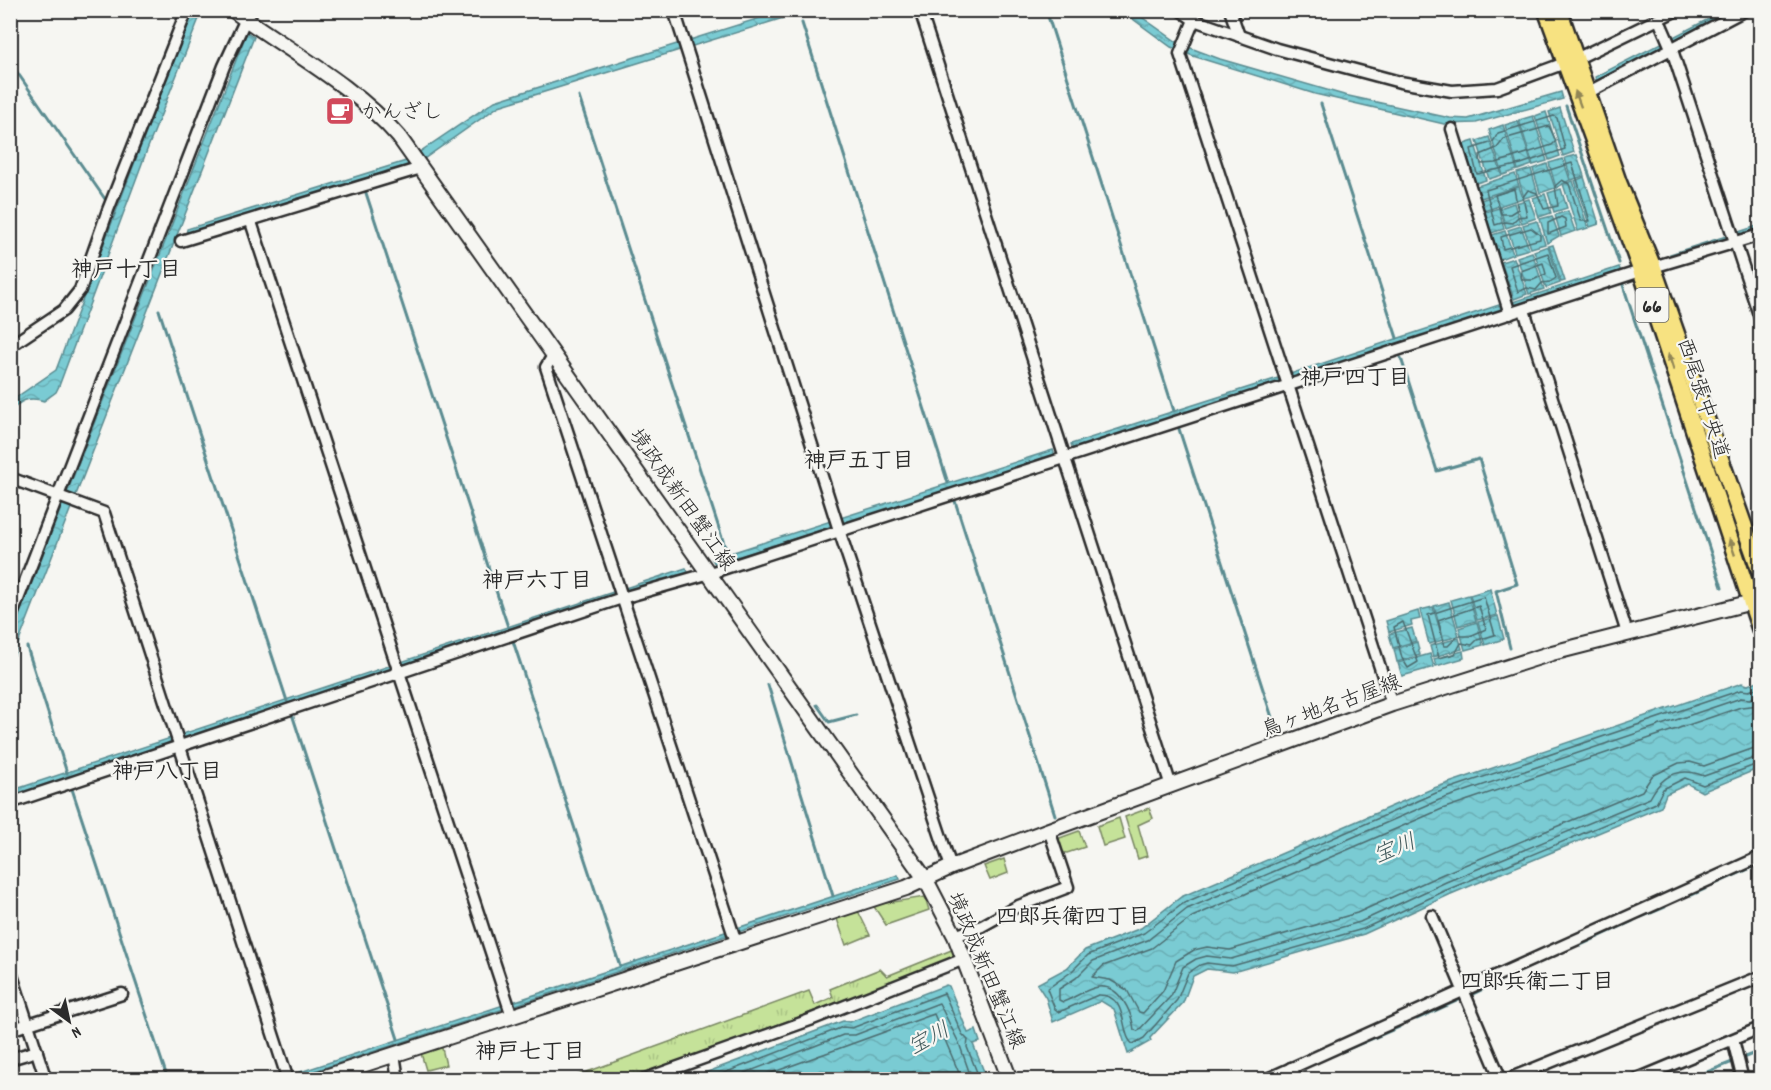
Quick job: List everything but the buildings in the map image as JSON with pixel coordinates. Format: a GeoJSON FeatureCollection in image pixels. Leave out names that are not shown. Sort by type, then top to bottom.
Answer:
{"type":"FeatureCollection","features":[{"type":"Feature","properties":{"kind":"main road","name":"境政成新田蟹江線"},"geometry":{"type":"LineString","coordinates":[[233,10],[248,15],[366,105],[385,122],[421,168],[926,880],[955,936],[1010,1080]]}},
{"type":"Feature","properties":{"kind":"main road","name":"西尾張中央道"},"geometry":{"type":"LineString","coordinates":[[1546,10],[1570,61],[1761,571]]}},
{"type":"Feature","properties":{"kind":"main road","name":"西尾張中央道"},"geometry":{"type":"LineString","coordinates":[[1559,10],[1570,61],[1589,92],[1756,602],[1761,629]]}},
{"type":"Feature","properties":{"kind":"main road","name":"鳥ヶ地名古屋線"},"geometry":{"type":"LineString","coordinates":[[316,1080],[394,1054],[510,1009],[734,935],[926,880],[951,867],[1392,704],[1540,656],[1756,602]]}},
{"type":"Feature","properties":{"kind":"street"},"geometry":{"type":"LineString","coordinates":[[10,346],[64,310],[80,291],[108,210],[187,10]]}},
{"type":"Feature","properties":{"kind":"street"},"geometry":{"type":"LineString","coordinates":[[674,10],[837,525],[951,867]]}},
{"type":"Feature","properties":{"kind":"street"},"geometry":{"type":"LineString","coordinates":[[920,10],[1171,786]]}},
{"type":"Feature","properties":{"kind":"street"},"geometry":{"type":"LineString","coordinates":[[1180,10],[1194,20],[1239,36],[1400,82],[1452,91],[1497,88],[1570,61],[1677,10]]}},
{"type":"Feature","properties":{"kind":"street"},"geometry":{"type":"LineString","coordinates":[[1230,10],[1239,36]]}},
{"type":"Feature","properties":{"kind":"street"},"geometry":{"type":"LineString","coordinates":[[1589,92],[1745,10]]}},
{"type":"Feature","properties":{"kind":"street"},"geometry":{"type":"LineString","coordinates":[[10,620],[61,496],[224,66],[248,15]]}},
{"type":"Feature","properties":{"kind":"street"},"geometry":{"type":"LineString","coordinates":[[1194,20],[1182,49],[1392,704]]}},
{"type":"Feature","properties":{"kind":"street"},"geometry":{"type":"LineString","coordinates":[[1659,20],[1672,50],[1761,318]]}},
{"type":"Feature","properties":{"kind":"street"},"geometry":{"type":"LineString","coordinates":[[1452,129],[1510,314]]}},
{"type":"Feature","properties":{"kind":"street"},"geometry":{"type":"LineString","coordinates":[[181,241],[251,222],[421,168]]}},
{"type":"Feature","properties":{"kind":"street"},"geometry":{"type":"LineString","coordinates":[[251,222],[510,1009]]}},
{"type":"Feature","properties":{"kind":"street"},"geometry":{"type":"LineString","coordinates":[[10,803],[178,742],[621,594],[710,573],[837,525],[1065,458],[1289,387],[1734,238],[1761,235]]}},
{"type":"Feature","properties":{"kind":"street"},"geometry":{"type":"LineString","coordinates":[[1524,310],[1628,633]]}},
{"type":"Feature","properties":{"kind":"street"},"geometry":{"type":"LineString","coordinates":[[554,354],[546,367],[734,935]]}},
{"type":"Feature","properties":{"kind":"street"},"geometry":{"type":"LineString","coordinates":[[10,478],[104,513],[287,1077]]}},
{"type":"Feature","properties":{"kind":"street"},"geometry":{"type":"LineString","coordinates":[[955,936],[982,926],[1016,907],[1068,887],[1049,830]]}},
{"type":"Feature","properties":{"kind":"street"},"geometry":{"type":"LineString","coordinates":[[1265,1080],[1761,857]]}},
{"type":"Feature","properties":{"kind":"street"},"geometry":{"type":"LineString","coordinates":[[1432,916],[1501,1080]]}},
{"type":"Feature","properties":{"kind":"street"},"geometry":{"type":"LineString","coordinates":[[642,1080],[810,1020],[964,959]]}},
{"type":"Feature","properties":{"kind":"street"},"geometry":{"type":"LineString","coordinates":[[10,969],[46,1080]]}},
{"type":"Feature","properties":{"kind":"street"},"geometry":{"type":"LineString","coordinates":[[1506,1080],[1761,977]]}},
{"type":"Feature","properties":{"kind":"street"},"geometry":{"type":"LineString","coordinates":[[10,1030],[122,994]]}},
{"type":"Feature","properties":{"kind":"street"},"geometry":{"type":"LineString","coordinates":[[1635,1080],[1761,1028]]}},
{"type":"Feature","properties":{"kind":"street"},"geometry":{"type":"LineString","coordinates":[[1733,1040],[1743,1080]]}},
{"type":"Feature","properties":{"kind":"street"},"geometry":{"type":"LineString","coordinates":[[10,1059],[37,1051]]}},
{"type":"Feature","properties":{"kind":"street"},"geometry":{"type":"LineString","coordinates":[[394,1054],[398,1080]]}},
{"type":"Feature","properties":{"kind":"street"},"geometry":{"type":"LineString","coordinates":[[1291,1068],[1297,1080]]}},
{"type":"Feature","properties":{"kind":"green space"},"geometry":{"type":"Polygon","coordinates":[[[1149,808],[1153,818],[1138,825],[1147,856],[1138,859],[1125,817],[1149,808]]]}},
{"type":"Feature","properties":{"kind":"green space"},"geometry":{"type":"Polygon","coordinates":[[[1119,818],[1125,839],[1103,846],[1097,826],[1119,818]]]}},
{"type":"Feature","properties":{"kind":"green space"},"geometry":{"type":"Polygon","coordinates":[[[1079,831],[1085,847],[1067,853],[1061,852],[1057,839],[1079,831]]]}},
{"type":"Feature","properties":{"kind":"green space"},"geometry":{"type":"Polygon","coordinates":[[[1004,859],[1008,873],[990,880],[984,866],[1004,859]]]}},
{"type":"Feature","properties":{"kind":"green space"},"geometry":{"type":"Polygon","coordinates":[[[925,897],[929,910],[886,925],[873,905],[925,897]]]}},
{"type":"Feature","properties":{"kind":"green space"},"geometry":{"type":"Polygon","coordinates":[[[857,909],[870,935],[846,945],[836,916],[857,909]]]}},
{"type":"Feature","properties":{"kind":"green space"},"geometry":{"type":"Polygon","coordinates":[[[954,949],[957,955],[946,962],[632,1079],[565,1080],[809,991],[815,1005],[833,997],[830,989],[880,969],[887,976],[954,949]]]}},
{"type":"Feature","properties":{"kind":"green space"},"geometry":{"type":"Polygon","coordinates":[[[441,1044],[446,1065],[426,1070],[420,1050],[441,1044]]]}},
{"type":"Feature","properties":{"kind":"water"},"geometry":{"type":"Polygon","coordinates":[[[192,11],[202,11],[147,150],[59,386],[56,392],[44,401],[25,400],[11,413],[11,401],[56,370],[192,11]]]}},
{"type":"Feature","properties":{"kind":"water"},"geometry":{"type":"Polygon","coordinates":[[[782,11],[806,11],[499,106],[411,168],[186,237],[187,229],[406,161],[495,101],[782,11]]]}},
{"type":"Feature","properties":{"kind":"water"},"geometry":{"type":"Polygon","coordinates":[[[1122,11],[1133,11],[1180,44],[1220,59],[1344,95],[1450,118],[1468,119],[1561,92],[1563,99],[1476,123],[1444,124],[1315,94],[1193,56],[1171,47],[1122,11]]]}},
{"type":"Feature","properties":{"kind":"water"},"geometry":{"type":"Polygon","coordinates":[[[1724,11],[1739,11],[1597,82],[1595,77],[1724,11]]]}},
{"type":"Feature","properties":{"kind":"water"},"geometry":{"type":"Polygon","coordinates":[[[247,32],[254,37],[11,662],[11,636],[247,32]]]}},
{"type":"Feature","properties":{"kind":"water"},"geometry":{"type":"Polygon","coordinates":[[[1560,108],[1574,152],[1563,156],[1549,112],[1560,108]]]}},
{"type":"Feature","properties":{"kind":"water"},"geometry":{"type":"Polygon","coordinates":[[[1546,112],[1560,156],[1549,160],[1535,116],[1546,112]]]}},
{"type":"Feature","properties":{"kind":"water"},"geometry":{"type":"Polygon","coordinates":[[[1533,116],[1547,161],[1533,165],[1519,120],[1533,116]]]}},
{"type":"Feature","properties":{"kind":"water"},"geometry":{"type":"Polygon","coordinates":[[[1518,121],[1532,165],[1518,170],[1505,125],[1518,121]]]}},
{"type":"Feature","properties":{"kind":"water"},"geometry":{"type":"Polygon","coordinates":[[[1503,125],[1517,170],[1503,175],[1489,130],[1503,125]]]}},
{"type":"Feature","properties":{"kind":"water"},"geometry":{"type":"Polygon","coordinates":[[[1489,137],[1502,175],[1489,179],[1477,141],[1489,137]]]}},
{"type":"Feature","properties":{"kind":"water"},"geometry":{"type":"Polygon","coordinates":[[[1474,141],[1486,180],[1473,184],[1461,145],[1474,141]]]}},
{"type":"Feature","properties":{"kind":"water"},"geometry":{"type":"Polygon","coordinates":[[[1577,155],[1584,176],[1571,180],[1565,158],[1577,155]]]}},
{"type":"Feature","properties":{"kind":"water"},"geometry":{"type":"Polygon","coordinates":[[[1563,159],[1570,180],[1556,188],[1549,163],[1563,159]]]}},
{"type":"Feature","properties":{"kind":"water"},"geometry":{"type":"Polygon","coordinates":[[[1547,164],[1555,188],[1540,193],[1533,169],[1547,164]]]}},
{"type":"Feature","properties":{"kind":"water"},"geometry":{"type":"Polygon","coordinates":[[[1531,169],[1538,194],[1524,198],[1517,173],[1531,169]]]}},
{"type":"Feature","properties":{"kind":"water"},"geometry":{"type":"Polygon","coordinates":[[[1515,174],[1519,186],[1481,198],[1477,186],[1515,174]]]}},
{"type":"Feature","properties":{"kind":"water"},"geometry":{"type":"Polygon","coordinates":[[[1584,177],[1599,224],[1590,227],[1575,181],[1584,177]]]}},
{"type":"Feature","properties":{"kind":"water"},"geometry":{"type":"Polygon","coordinates":[[[1573,181],[1588,228],[1578,231],[1563,184],[1573,181]]]}},
{"type":"Feature","properties":{"kind":"water"},"geometry":{"type":"Polygon","coordinates":[[[1519,187],[1523,198],[1484,211],[1481,200],[1519,187]]]}},
{"type":"Feature","properties":{"kind":"water"},"geometry":{"type":"Polygon","coordinates":[[[1561,189],[1567,208],[1554,212],[1548,193],[1561,189]]]}},
{"type":"Feature","properties":{"kind":"water"},"geometry":{"type":"Polygon","coordinates":[[[1545,194],[1551,213],[1539,217],[1533,198],[1545,194]]]}},
{"type":"Feature","properties":{"kind":"water"},"geometry":{"type":"Polygon","coordinates":[[[1529,199],[1536,218],[1522,223],[1516,203],[1529,199]]]}},
{"type":"Feature","properties":{"kind":"water"},"geometry":{"type":"Polygon","coordinates":[[[1514,203],[1520,223],[1506,228],[1500,208],[1514,203]]]}},
{"type":"Feature","properties":{"kind":"water"},"geometry":{"type":"Polygon","coordinates":[[[1499,208],[1504,229],[1491,233],[1485,212],[1499,208]]]}},
{"type":"Feature","properties":{"kind":"water"},"geometry":{"type":"Polygon","coordinates":[[[1568,211],[1575,231],[1561,236],[1555,215],[1568,211]]]}},
{"type":"Feature","properties":{"kind":"water"},"geometry":{"type":"Polygon","coordinates":[[[1552,216],[1559,236],[1547,243],[1540,219],[1552,216]]]}},
{"type":"Feature","properties":{"kind":"water"},"geometry":{"type":"Polygon","coordinates":[[[1537,221],[1545,244],[1531,248],[1523,225],[1537,221]]]}},
{"type":"Feature","properties":{"kind":"water"},"geometry":{"type":"Polygon","coordinates":[[[1760,225],[1760,230],[1673,257],[1670,254],[1760,225]]]}},
{"type":"Feature","properties":{"kind":"water"},"geometry":{"type":"Polygon","coordinates":[[[1521,226],[1529,249],[1515,253],[1508,230],[1521,226]]]}},
{"type":"Feature","properties":{"kind":"water"},"geometry":{"type":"Polygon","coordinates":[[[1505,231],[1513,254],[1500,259],[1492,235],[1505,231]]]}},
{"type":"Feature","properties":{"kind":"water"},"geometry":{"type":"Polygon","coordinates":[[[1553,245],[1565,281],[1561,282],[1549,246],[1553,245]]]}},
{"type":"Feature","properties":{"kind":"water"},"geometry":{"type":"Polygon","coordinates":[[[1548,246],[1560,283],[1546,288],[1534,251],[1548,246]]]}},
{"type":"Feature","properties":{"kind":"water"},"geometry":{"type":"Polygon","coordinates":[[[1532,252],[1544,289],[1529,294],[1517,257],[1532,252]]]}},
{"type":"Feature","properties":{"kind":"water"},"geometry":{"type":"Polygon","coordinates":[[[1514,258],[1527,294],[1514,299],[1501,262],[1514,258]]]}},
{"type":"Feature","properties":{"kind":"water"},"geometry":{"type":"Polygon","coordinates":[[[1619,267],[1621,272],[1515,306],[1513,302],[1619,267]]]}},
{"type":"Feature","properties":{"kind":"water"},"geometry":{"type":"Polygon","coordinates":[[[1502,304],[1503,310],[1295,378],[1290,374],[1502,304]]]}},
{"type":"Feature","properties":{"kind":"water"},"geometry":{"type":"Polygon","coordinates":[[[1278,378],[1280,383],[1073,450],[1071,444],[1278,378]]]}},
{"type":"Feature","properties":{"kind":"water"},"geometry":{"type":"Polygon","coordinates":[[[1053,450],[1055,456],[715,564],[712,559],[1053,450]]]}},
{"type":"Feature","properties":{"kind":"water"},"geometry":{"type":"Polygon","coordinates":[[[686,568],[689,574],[11,797],[10,791],[686,568]]]}},
{"type":"Feature","properties":{"kind":"water"},"geometry":{"type":"Polygon","coordinates":[[[1490,589],[1497,615],[1477,620],[1470,595],[1490,589]]]}},
{"type":"Feature","properties":{"kind":"water"},"geometry":{"type":"Polygon","coordinates":[[[1469,595],[1476,621],[1458,626],[1451,600],[1469,595]]]}},
{"type":"Feature","properties":{"kind":"water"},"geometry":{"type":"Polygon","coordinates":[[[1449,602],[1459,636],[1444,640],[1434,606],[1449,602]]]}},
{"type":"Feature","properties":{"kind":"water"},"geometry":{"type":"Polygon","coordinates":[[[1433,607],[1443,640],[1429,644],[1420,610],[1433,607]]]}},
{"type":"Feature","properties":{"kind":"water"},"geometry":{"type":"Polygon","coordinates":[[[1418,611],[1420,619],[1411,621],[1412,625],[1389,632],[1386,621],[1418,611]]]}},
{"type":"Feature","properties":{"kind":"water"},"geometry":{"type":"Polygon","coordinates":[[[1498,616],[1504,639],[1485,645],[1478,622],[1498,616]]]}},
{"type":"Feature","properties":{"kind":"water"},"geometry":{"type":"Polygon","coordinates":[[[1477,622],[1483,645],[1465,650],[1459,628],[1477,622]]]}},
{"type":"Feature","properties":{"kind":"water"},"geometry":{"type":"Polygon","coordinates":[[[1412,628],[1416,641],[1393,648],[1389,634],[1412,628]]]}},
{"type":"Feature","properties":{"kind":"water"},"geometry":{"type":"Polygon","coordinates":[[[1459,638],[1462,649],[1433,657],[1430,646],[1459,638]]]}},
{"type":"Feature","properties":{"kind":"water"},"geometry":{"type":"Polygon","coordinates":[[[1417,642],[1420,655],[1397,662],[1394,649],[1417,642]]]}},
{"type":"Feature","properties":{"kind":"water"},"geometry":{"type":"Polygon","coordinates":[[[1463,651],[1464,658],[1436,666],[1434,659],[1463,651]]]}},
{"type":"Feature","properties":{"kind":"water"},"geometry":{"type":"Polygon","coordinates":[[[1430,654],[1434,667],[1402,676],[1398,663],[1430,654]]]}},
{"type":"Feature","properties":{"kind":"water","name":"宝川"},"geometry":{"type":"Polygon","coordinates":[[[1760,680],[1760,768],[1702,792],[1688,784],[1666,794],[1661,807],[1451,894],[1364,934],[1233,972],[1207,969],[1193,976],[1183,1003],[1150,1038],[1151,1041],[1128,1054],[1114,1009],[1101,1001],[1053,1022],[1046,998],[1037,984],[1067,968],[1085,950],[1141,928],[1181,897],[1434,788],[1742,683],[1748,685],[1760,680]]]}},
{"type":"Feature","properties":{"kind":"water"},"geometry":{"type":"Polygon","coordinates":[[[898,875],[900,879],[290,1079],[276,1080],[898,875]]]}},
{"type":"Feature","properties":{"kind":"water","name":"宝川"},"geometry":{"type":"Polygon","coordinates":[[[946,985],[949,986],[968,1033],[976,1030],[980,1042],[973,1044],[987,1079],[689,1079],[843,1021],[850,1022],[946,985]]]}},
{"type":"Feature","properties":{"kind":"water"},"geometry":{"type":"Polygon","coordinates":[[[1760,1050],[1760,1052],[1685,1080],[1760,1050]]]}},
{"type":"Feature","properties":{"kind":"waterway"},"geometry":{"type":"LineString","coordinates":[[1046,10],[1174,411]]}},
{"type":"Feature","properties":{"kind":"waterway"},"geometry":{"type":"LineString","coordinates":[[1190,10],[1197,14],[1209,10]]}},
{"type":"Feature","properties":{"kind":"waterway"},"geometry":{"type":"LineString","coordinates":[[802,23],[948,483]]}},
{"type":"Feature","properties":{"kind":"waterway"},"geometry":{"type":"LineString","coordinates":[[10,62],[105,199]]}},
{"type":"Feature","properties":{"kind":"waterway"},"geometry":{"type":"LineString","coordinates":[[579,97],[727,553]]}},
{"type":"Feature","properties":{"kind":"waterway"},"geometry":{"type":"LineString","coordinates":[[1321,104],[1397,338]]}},
{"type":"Feature","properties":{"kind":"waterway"},"geometry":{"type":"LineString","coordinates":[[1566,106],[1619,263]]}},
{"type":"Feature","properties":{"kind":"waterway"},"geometry":{"type":"LineString","coordinates":[[365,190],[508,627]]}},
{"type":"Feature","properties":{"kind":"waterway"},"geometry":{"type":"LineString","coordinates":[[1623,285],[1722,587]]}},
{"type":"Feature","properties":{"kind":"waterway"},"geometry":{"type":"LineString","coordinates":[[159,310],[287,701]]}},
{"type":"Feature","properties":{"kind":"waterway"},"geometry":{"type":"LineString","coordinates":[[1401,358],[1437,471],[1479,459],[1517,584],[1496,591],[1510,648]]}},
{"type":"Feature","properties":{"kind":"waterway"},"geometry":{"type":"LineString","coordinates":[[1179,429],[1277,733]]}},
{"type":"Feature","properties":{"kind":"waterway"},"geometry":{"type":"LineString","coordinates":[[955,501],[1055,815]]}},
{"type":"Feature","properties":{"kind":"waterway"},"geometry":{"type":"LineString","coordinates":[[513,641],[620,966]]}},
{"type":"Feature","properties":{"kind":"waterway"},"geometry":{"type":"LineString","coordinates":[[27,647],[67,773]]}},
{"type":"Feature","properties":{"kind":"waterway"},"geometry":{"type":"LineString","coordinates":[[768,685],[833,896]]}},
{"type":"Feature","properties":{"kind":"waterway"},"geometry":{"type":"LineString","coordinates":[[817,705],[829,722],[856,715]]}},
{"type":"Feature","properties":{"kind":"waterway"},"geometry":{"type":"LineString","coordinates":[[292,714],[398,1039]]}},
{"type":"Feature","properties":{"kind":"waterway"},"geometry":{"type":"LineString","coordinates":[[72,789],[168,1080]]}},
{"type":"Feature","properties":{"kind":"waterway"},"geometry":{"type":"LineString","coordinates":[[1713,885],[1760,864]]}},
{"type":"Feature","properties":{"kind":"waterway"},"geometry":{"type":"LineString","coordinates":[[1692,895],[1705,889]]}},
{"type":"Feature","properties":{"kind":"waterway"},"geometry":{"type":"LineString","coordinates":[[1641,917],[1665,907]]}},
{"type":"Feature","properties":{"kind":"waterway"},"geometry":{"type":"LineString","coordinates":[[1581,945],[1633,921]]}},
{"type":"Feature","properties":{"kind":"waterway"},"geometry":{"type":"LineString","coordinates":[[1512,975],[1543,961]]}},
{"type":"Feature","properties":{"kind":"waterway"},"geometry":{"type":"LineString","coordinates":[[1473,994],[1500,981]]}},
{"type":"Feature","properties":{"kind":"waterway"},"geometry":{"type":"LineString","coordinates":[[1417,1019],[1459,1000]]}},
{"type":"Feature","properties":{"kind":"waterway"},"geometry":{"type":"LineString","coordinates":[[1343,1051],[1399,1027]]}},
{"type":"Feature","properties":{"kind":"place","name":"かんざし"},"geometry":{"type":"Point","coordinates":[340,111]}},
{"type":"Feature","properties":{"kind":"district","name":"神戸十丁目"},"geometry":{"type":"Point","coordinates":[126,268]}},
{"type":"Feature","properties":{"kind":"district","name":"神戸四丁目"},"geometry":{"type":"Point","coordinates":[1355,376]}},
{"type":"Feature","properties":{"kind":"district","name":"神戸五丁目"},"geometry":{"type":"Point","coordinates":[859,459]}},
{"type":"Feature","properties":{"kind":"district","name":"神戸六丁目"},"geometry":{"type":"Point","coordinates":[537,579]}},
{"type":"Feature","properties":{"kind":"district","name":"神戸八丁目"},"geometry":{"type":"Point","coordinates":[167,770]}},
{"type":"Feature","properties":{"kind":"district","name":"四郎兵衛四丁目"},"geometry":{"type":"Point","coordinates":[1073,915]}},
{"type":"Feature","properties":{"kind":"district","name":"四郎兵衛二丁目"},"geometry":{"type":"Point","coordinates":[1537,980]}},
{"type":"Feature","properties":{"kind":"district","name":"神戸七丁目"},"geometry":{"type":"Point","coordinates":[530,1050]}}]}
